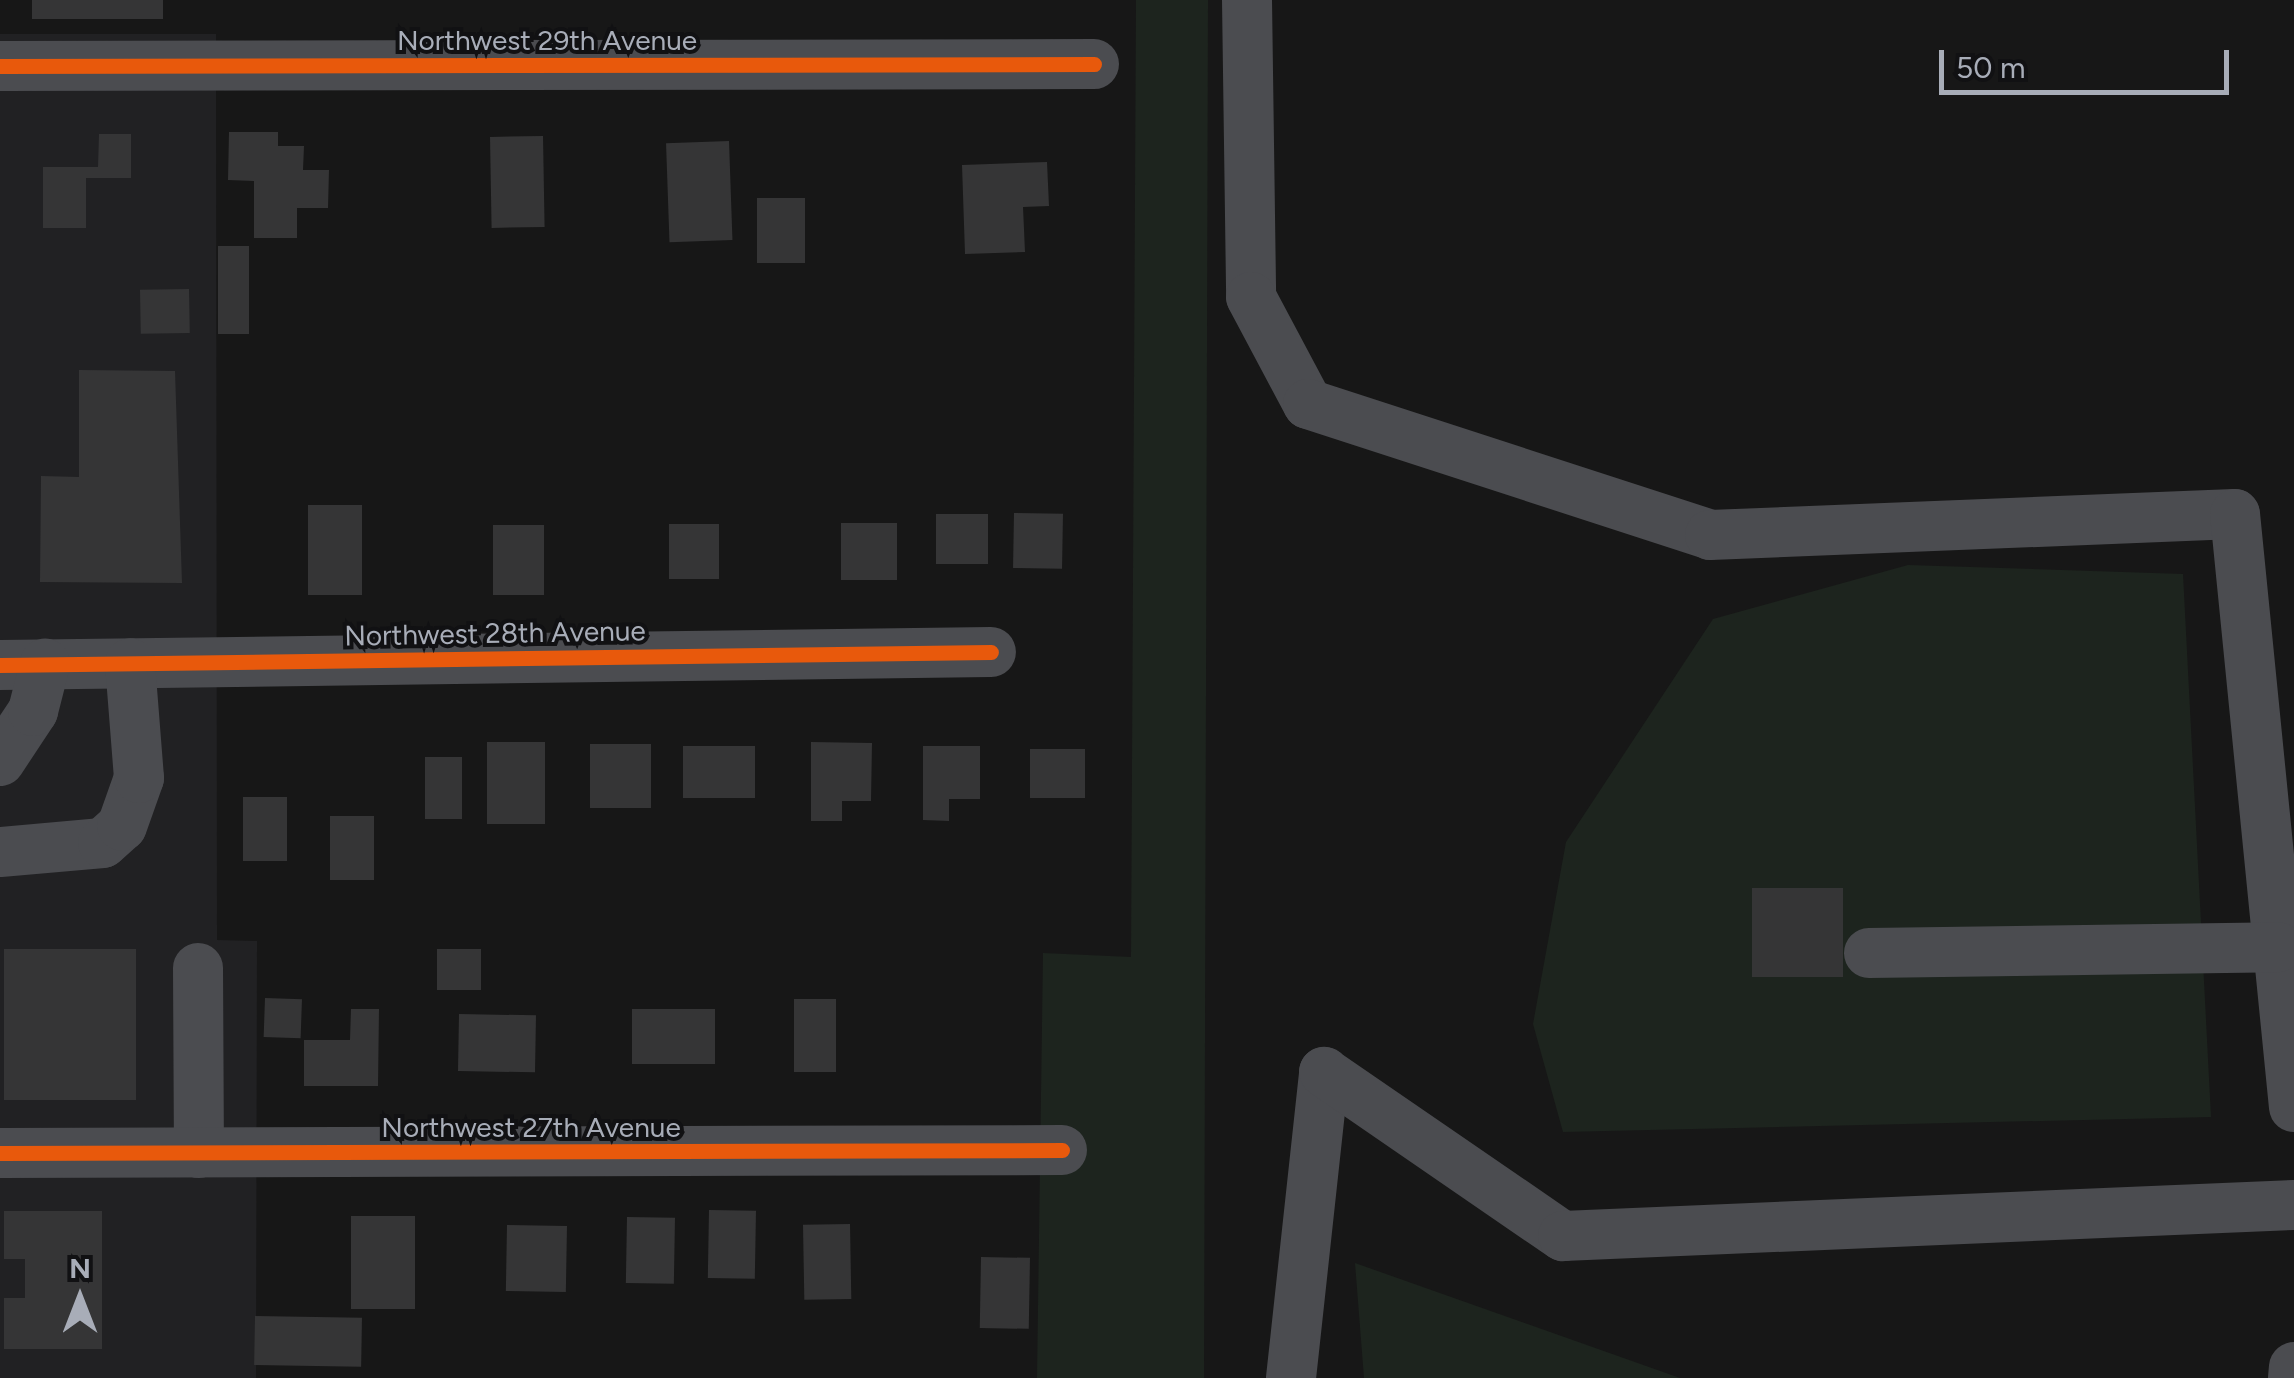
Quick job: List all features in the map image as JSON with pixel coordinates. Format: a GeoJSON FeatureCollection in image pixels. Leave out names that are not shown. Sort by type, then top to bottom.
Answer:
{"type":"FeatureCollection","features":[{"type":"Feature","properties":{"kind":"street"},"geometry":{"type":"LineString","coordinates":[[1247,0],[1251,297],[1308,404],[1710,535],[2235,514],[2294,1107]]}},
{"type":"Feature","properties":{"kind":"street","name":"Northwest 29th Avenue"},"geometry":{"type":"LineString","coordinates":[[0,66],[1094,64]]}},
{"type":"Feature","properties":{"kind":"street","name":"Northwest 28th Avenue"},"geometry":{"type":"LineString","coordinates":[[23,665],[991,652]]}},
{"type":"Feature","properties":{"kind":"street"},"geometry":{"type":"LineString","coordinates":[[0,852],[103,843],[122,826],[138,778],[130,663]]}},
{"type":"Feature","properties":{"kind":"street"},"geometry":{"type":"LineString","coordinates":[[0,761],[34,711],[23,665]]}},
{"type":"Feature","properties":{"kind":"street"},"geometry":{"type":"LineString","coordinates":[[1869,953],[2278,947]]}},
{"type":"Feature","properties":{"kind":"street"},"geometry":{"type":"LineString","coordinates":[[198,968],[199,1153]]}},
{"type":"Feature","properties":{"kind":"street"},"geometry":{"type":"LineString","coordinates":[[1290,1378],[1324,1072],[1563,1236],[2294,1204]]}},
{"type":"Feature","properties":{"kind":"street","name":"Northwest 27th Avenue"},"geometry":{"type":"LineString","coordinates":[[0,1154],[1062,1150]]}},
{"type":"Feature","properties":{"kind":"street"},"geometry":{"type":"LineString","coordinates":[[2293,1378],[2294,1367]]}},
{"type":"Feature","properties":{"kind":"shaded area"},"geometry":{"type":"Polygon","coordinates":[[[1136,0],[1208,0],[1204,1378],[1037,1378],[1043,953],[1131,957],[1136,0]]]}},
{"type":"Feature","properties":{"kind":"shaded area"},"geometry":{"type":"Polygon","coordinates":[[[0,34],[216,34],[217,940],[257,941],[256,1378],[0,1378],[0,34]]]}},
{"type":"Feature","properties":{"kind":"shaded area"},"geometry":{"type":"Polygon","coordinates":[[[1908,565],[2183,574],[2211,1117],[1563,1132],[1533,1024],[1566,842],[1713,619],[1908,565]]]}},
{"type":"Feature","properties":{"kind":"shaded area"},"geometry":{"type":"Polygon","coordinates":[[[1355,1263],[1680,1378],[1364,1378],[1355,1263]]]}},
{"type":"Feature","properties":{"kind":"building"},"geometry":{"type":"Polygon","coordinates":[[[32,0],[163,0],[163,19],[32,19],[32,0]]]}},
{"type":"Feature","properties":{"kind":"building"},"geometry":{"type":"Polygon","coordinates":[[[229,132],[278,132],[278,146],[304,146],[303,170],[329,170],[328,208],[297,208],[297,238],[254,238],[254,181],[228,180],[229,132]]]}},
{"type":"Feature","properties":{"kind":"building"},"geometry":{"type":"Polygon","coordinates":[[[99,134],[131,134],[131,178],[86,178],[86,228],[43,228],[43,167],[98,167],[99,134]]]}},
{"type":"Feature","properties":{"kind":"building"},"geometry":{"type":"Polygon","coordinates":[[[543,136],[545,227],[492,228],[490,137],[543,136]]]}},
{"type":"Feature","properties":{"kind":"building"},"geometry":{"type":"Polygon","coordinates":[[[729,141],[732,240],[669,242],[666,143],[729,141]]]}},
{"type":"Feature","properties":{"kind":"building"},"geometry":{"type":"Polygon","coordinates":[[[1047,162],[1049,206],[1023,207],[1025,252],[965,254],[962,165],[1047,162]]]}},
{"type":"Feature","properties":{"kind":"building"},"geometry":{"type":"Polygon","coordinates":[[[757,198],[805,198],[805,263],[757,263],[757,198]]]}},
{"type":"Feature","properties":{"kind":"building"},"geometry":{"type":"Polygon","coordinates":[[[218,246],[249,246],[249,334],[218,334],[218,246]]]}},
{"type":"Feature","properties":{"kind":"building"},"geometry":{"type":"Polygon","coordinates":[[[189,289],[190,333],[141,334],[140,290],[189,289]]]}},
{"type":"Feature","properties":{"kind":"building"},"geometry":{"type":"Polygon","coordinates":[[[79,370],[175,371],[182,583],[40,582],[41,476],[79,477],[79,370]]]}},
{"type":"Feature","properties":{"kind":"building"},"geometry":{"type":"Polygon","coordinates":[[[308,505],[362,505],[362,595],[308,595],[308,505]]]}},
{"type":"Feature","properties":{"kind":"building"},"geometry":{"type":"Polygon","coordinates":[[[1014,513],[1063,514],[1062,569],[1013,568],[1014,513]]]}},
{"type":"Feature","properties":{"kind":"building"},"geometry":{"type":"Polygon","coordinates":[[[936,514],[988,514],[988,564],[936,564],[936,514]]]}},
{"type":"Feature","properties":{"kind":"building"},"geometry":{"type":"Polygon","coordinates":[[[841,523],[897,523],[897,580],[841,580],[841,523]]]}},
{"type":"Feature","properties":{"kind":"building"},"geometry":{"type":"Polygon","coordinates":[[[669,524],[719,524],[719,579],[669,579],[669,524]]]}},
{"type":"Feature","properties":{"kind":"building"},"geometry":{"type":"Polygon","coordinates":[[[493,525],[544,525],[544,595],[493,595],[493,525]]]}},
{"type":"Feature","properties":{"kind":"building"},"geometry":{"type":"Polygon","coordinates":[[[487,742],[545,742],[545,824],[487,824],[487,742]]]}},
{"type":"Feature","properties":{"kind":"building"},"geometry":{"type":"Polygon","coordinates":[[[811,742],[872,743],[871,801],[842,801],[842,821],[811,821],[811,742]]]}},
{"type":"Feature","properties":{"kind":"building"},"geometry":{"type":"Polygon","coordinates":[[[590,744],[651,744],[651,808],[590,808],[590,744]]]}},
{"type":"Feature","properties":{"kind":"building"},"geometry":{"type":"Polygon","coordinates":[[[683,746],[755,746],[755,798],[683,798],[683,746]]]}},
{"type":"Feature","properties":{"kind":"building"},"geometry":{"type":"Polygon","coordinates":[[[923,746],[980,746],[980,799],[949,799],[949,821],[923,820],[923,746]]]}},
{"type":"Feature","properties":{"kind":"building"},"geometry":{"type":"Polygon","coordinates":[[[1030,749],[1085,749],[1085,798],[1030,798],[1030,749]]]}},
{"type":"Feature","properties":{"kind":"building"},"geometry":{"type":"Polygon","coordinates":[[[425,757],[462,757],[462,819],[425,819],[425,757]]]}},
{"type":"Feature","properties":{"kind":"building"},"geometry":{"type":"Polygon","coordinates":[[[243,797],[287,797],[287,861],[243,861],[243,797]]]}},
{"type":"Feature","properties":{"kind":"building"},"geometry":{"type":"Polygon","coordinates":[[[330,816],[374,816],[374,880],[330,880],[330,816]]]}},
{"type":"Feature","properties":{"kind":"building"},"geometry":{"type":"Polygon","coordinates":[[[1752,888],[1843,888],[1843,977],[1752,977],[1752,888]]]}},
{"type":"Feature","properties":{"kind":"building"},"geometry":{"type":"Polygon","coordinates":[[[4,949],[136,949],[136,1100],[4,1100],[4,949]]]}},
{"type":"Feature","properties":{"kind":"building"},"geometry":{"type":"Polygon","coordinates":[[[437,949],[481,949],[481,990],[437,990],[437,949]]]}},
{"type":"Feature","properties":{"kind":"building"},"geometry":{"type":"Polygon","coordinates":[[[265,998],[302,999],[301,1038],[264,1037],[265,998]]]}},
{"type":"Feature","properties":{"kind":"building"},"geometry":{"type":"Polygon","coordinates":[[[794,999],[836,999],[836,1072],[794,1072],[794,999]]]}},
{"type":"Feature","properties":{"kind":"building"},"geometry":{"type":"Polygon","coordinates":[[[351,1009],[379,1009],[378,1086],[304,1086],[304,1040],[350,1040],[351,1009]]]}},
{"type":"Feature","properties":{"kind":"building"},"geometry":{"type":"Polygon","coordinates":[[[632,1009],[715,1009],[715,1064],[632,1064],[632,1009]]]}},
{"type":"Feature","properties":{"kind":"building"},"geometry":{"type":"Polygon","coordinates":[[[459,1014],[536,1015],[535,1072],[458,1071],[459,1014]]]}},
{"type":"Feature","properties":{"kind":"building"},"geometry":{"type":"Polygon","coordinates":[[[709,1210],[756,1211],[755,1279],[708,1278],[709,1210]]]}},
{"type":"Feature","properties":{"kind":"building"},"geometry":{"type":"Polygon","coordinates":[[[4,1211],[102,1211],[102,1349],[4,1349],[4,1298],[25,1298],[25,1259],[4,1259],[4,1211]]]}},
{"type":"Feature","properties":{"kind":"building"},"geometry":{"type":"Polygon","coordinates":[[[351,1216],[415,1216],[415,1309],[351,1309],[351,1216]]]}},
{"type":"Feature","properties":{"kind":"building"},"geometry":{"type":"Polygon","coordinates":[[[627,1217],[675,1218],[674,1284],[626,1283],[627,1217]]]}},
{"type":"Feature","properties":{"kind":"building"},"geometry":{"type":"Polygon","coordinates":[[[850,1224],[851,1299],[804,1300],[803,1225],[850,1224]]]}},
{"type":"Feature","properties":{"kind":"building"},"geometry":{"type":"Polygon","coordinates":[[[507,1225],[567,1226],[566,1292],[506,1291],[507,1225]]]}},
{"type":"Feature","properties":{"kind":"building"},"geometry":{"type":"Polygon","coordinates":[[[981,1257],[1030,1258],[1029,1329],[980,1328],[981,1257]]]}},
{"type":"Feature","properties":{"kind":"building"},"geometry":{"type":"Polygon","coordinates":[[[255,1316],[362,1318],[361,1367],[254,1365],[255,1316]]]}},
{"type":"Feature","properties":{"kind":"cycle path"},"geometry":{"type":"LineString","coordinates":[[0,66],[1094,64]]}},
{"type":"Feature","properties":{"kind":"cycle path"},"geometry":{"type":"LineString","coordinates":[[0,665],[991,652]]}},
{"type":"Feature","properties":{"kind":"cycle path"},"geometry":{"type":"LineString","coordinates":[[0,1153],[1062,1150]]}}]}
